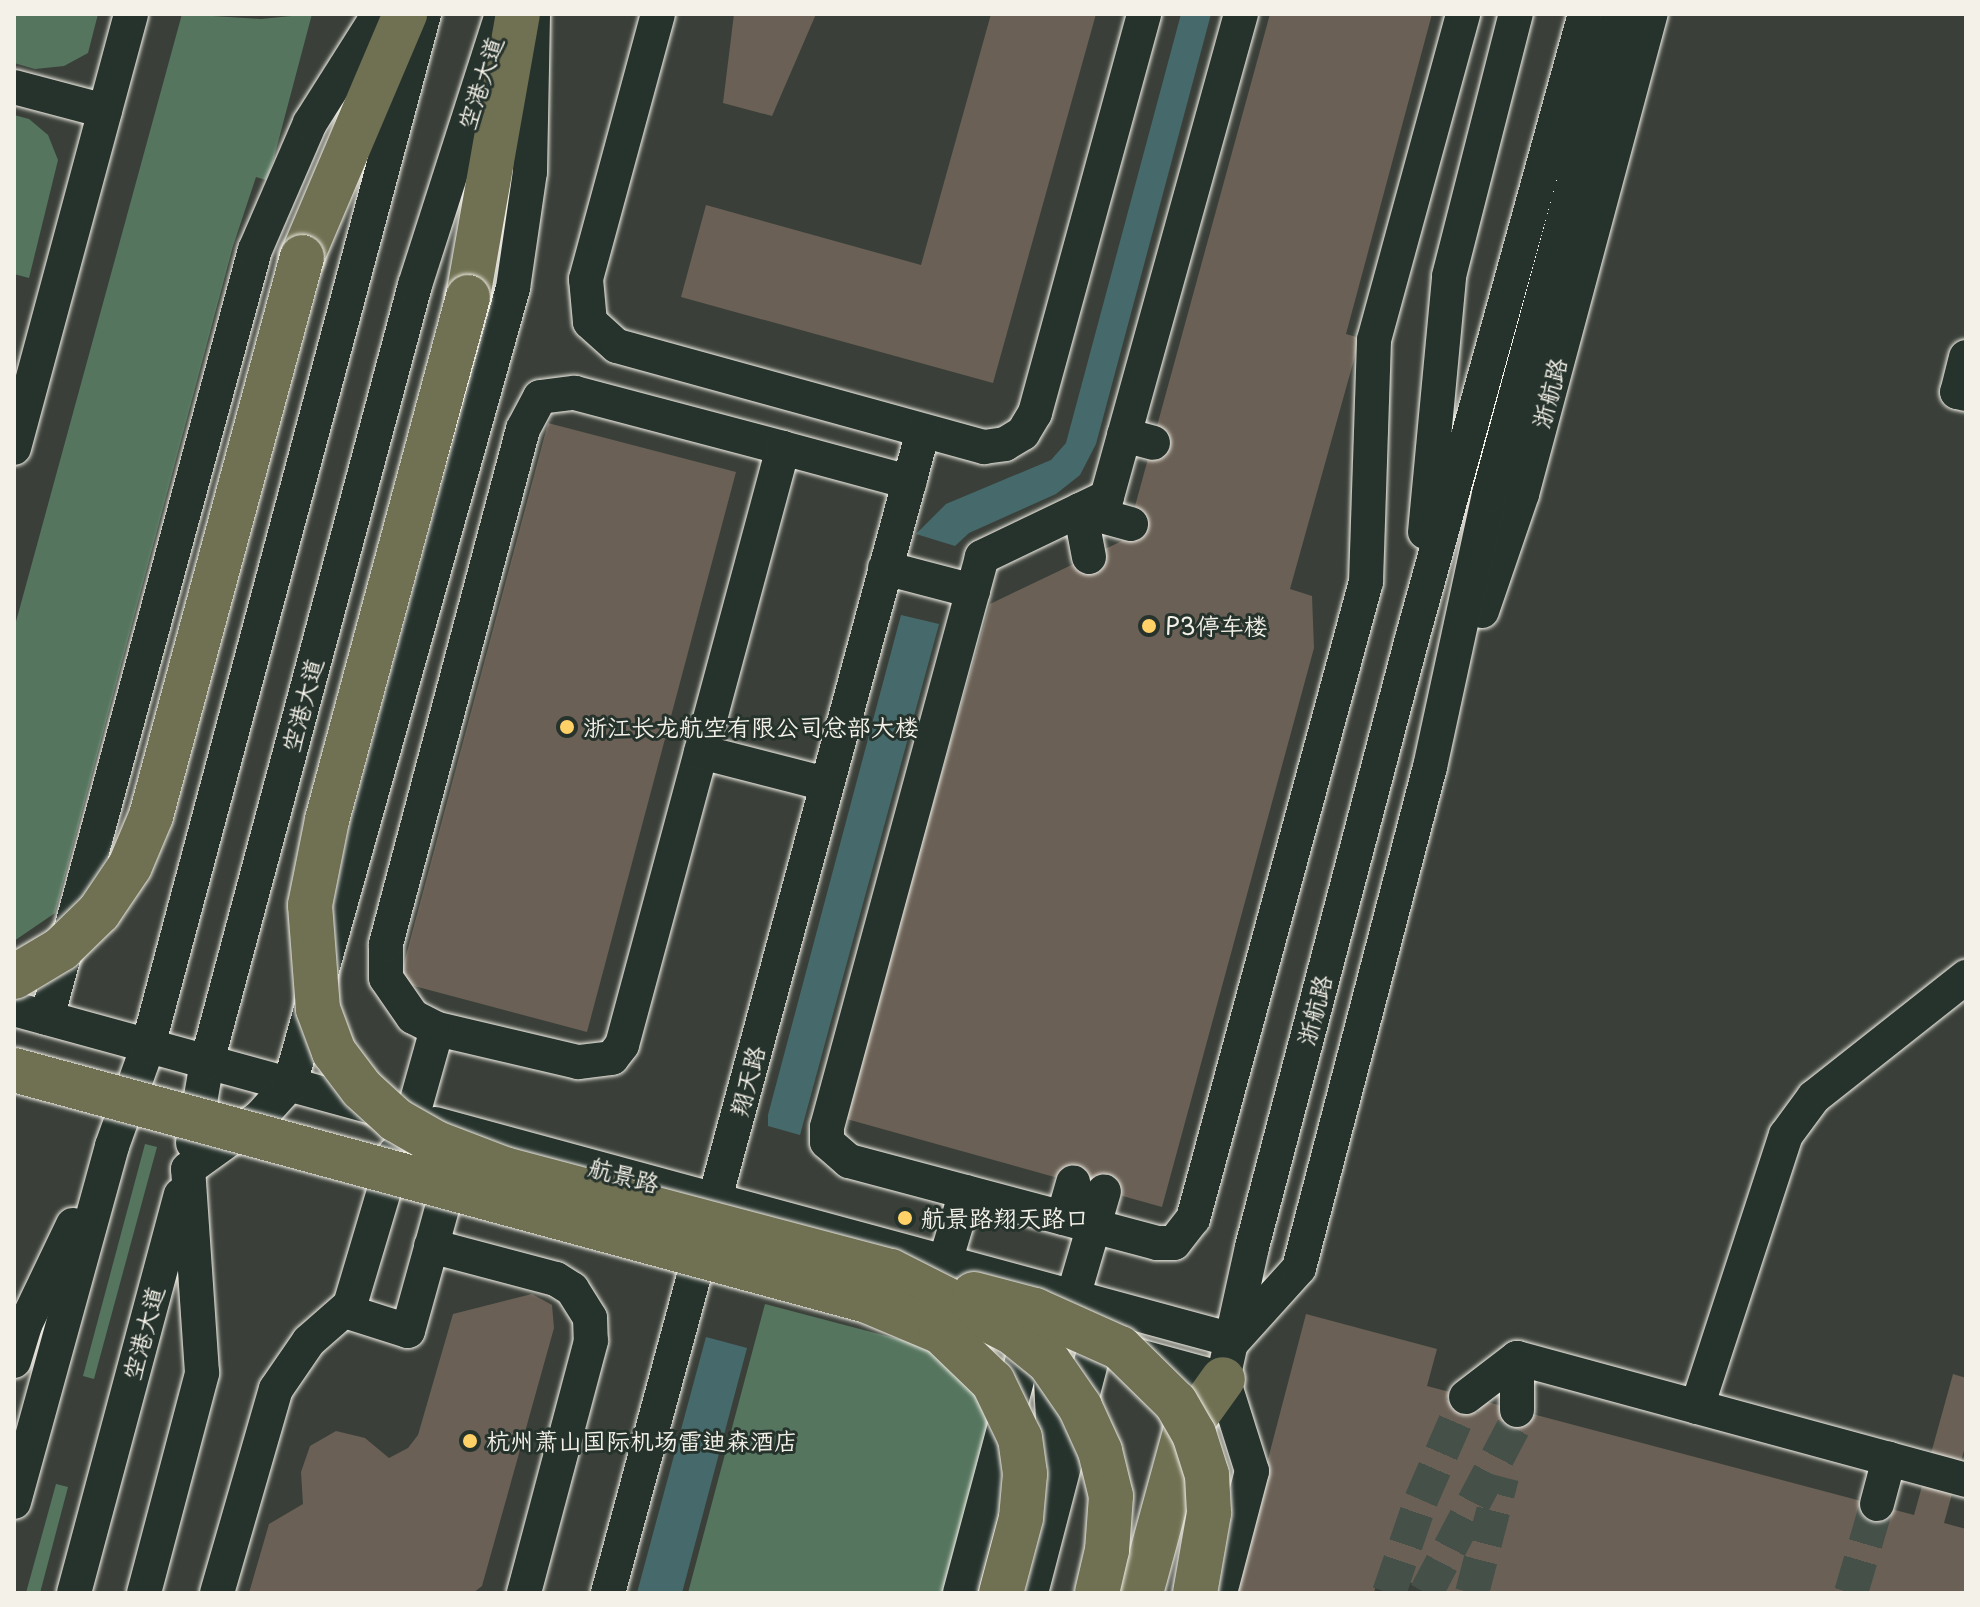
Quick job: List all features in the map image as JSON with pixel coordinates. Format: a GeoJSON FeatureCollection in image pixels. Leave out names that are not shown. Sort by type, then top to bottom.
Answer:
{"type":"FeatureCollection","features":[{"type":"Feature","properties":{"kind":"main road"},"geometry":{"type":"LineString","coordinates":[[14,977],[61,949],[99,912],[130,866],[151,816],[302,257],[405,14]]}},
{"type":"Feature","properties":{"kind":"main road","name":"空港大道"},"geometry":{"type":"LineString","coordinates":[[518,14],[468,297],[327,820],[310,905],[318,1009],[334,1052],[362,1089],[396,1120],[436,1143],[504,1169],[891,1271]]}},
{"type":"Feature","properties":{"kind":"main road"},"geometry":{"type":"LineString","coordinates":[[14,1070],[867,1301],[941,1332],[993,1382],[1020,1438],[1025,1474],[1021,1518],[1001,1593]]}},
{"type":"Feature","properties":{"kind":"main road"},"geometry":{"type":"LineString","coordinates":[[891,1271],[1013,1333],[1049,1362],[1080,1407],[1111,1496],[1107,1550],[1097,1593]]}},
{"type":"Feature","properties":{"kind":"main road"},"geometry":{"type":"LineString","coordinates":[[891,1271],[1050,1316],[1120,1348],[1153,1375],[1194,1434],[1207,1475],[1209,1513],[1195,1593]]}},
{"type":"Feature","properties":{"kind":"main road"},"geometry":{"type":"LineString","coordinates":[[1141,1593],[1185,1432],[1228,1360]]}},
{"type":"Feature","properties":{"kind":"main road"},"geometry":{"type":"LineString","coordinates":[[1166,1593],[1228,1360]]}},
{"type":"Feature","properties":{"kind":"street"},"geometry":{"type":"LineString","coordinates":[[14,448],[131,14]]}},
{"type":"Feature","properties":{"kind":"street"},"geometry":{"type":"LineString","coordinates":[[47,1018],[255,250],[310,123],[379,14]]}},
{"type":"Feature","properties":{"kind":"street"},"geometry":{"type":"LineString","coordinates":[[14,1361],[25,1325],[112,1146],[148,1046],[424,14]]}},
{"type":"Feature","properties":{"kind":"street","name":"空港大道"},"geometry":{"type":"LineString","coordinates":[[74,1593],[188,1169],[203,1101],[207,1062],[415,285],[502,14]]}},
{"type":"Feature","properties":{"kind":"street"},"geometry":{"type":"LineString","coordinates":[[144,1593],[202,1373],[188,1169],[260,1117],[290,1084],[513,288],[530,172],[533,14]]}},
{"type":"Feature","properties":{"kind":"street"},"geometry":{"type":"LineString","coordinates":[[658,14],[586,279],[590,322],[617,346],[984,447],[1005,444],[1023,433],[1035,413],[1144,14]]}},
{"type":"Feature","properties":{"kind":"street"},"geometry":{"type":"LineString","coordinates":[[1241,14],[1138,439],[1107,497],[982,557],[827,1127],[827,1142],[849,1161],[1079,1222],[1174,1243],[1193,1219],[1366,582],[1374,340],[1463,14]]}},
{"type":"Feature","properties":{"kind":"street","name":"浙航路"},"geometry":{"type":"LineString","coordinates":[[1413,635],[1440,408],[1449,276],[1516,14]]}},
{"type":"Feature","properties":{"kind":"street","name":"浙航路"},"geometry":{"type":"LineString","coordinates":[[1228,1360],[1252,1247],[1413,635],[1585,14]]}},
{"type":"Feature","properties":{"kind":"street","name":"浙航路"},"geometry":{"type":"LineString","coordinates":[[1228,1360],[1299,1268],[1430,767],[1489,494],[1619,14]]}},
{"type":"Feature","properties":{"kind":"street","name":"浙航路"},"geometry":{"type":"LineString","coordinates":[[1430,767],[1522,494],[1651,14]]}},
{"type":"Feature","properties":{"kind":"street"},"geometry":{"type":"LineString","coordinates":[[14,87],[105,111]]}},
{"type":"Feature","properties":{"kind":"street"},"geometry":{"type":"LineString","coordinates":[[1966,357],[1957,392],[1966,394]]}},
{"type":"Feature","properties":{"kind":"street"},"geometry":{"type":"LineString","coordinates":[[783,448],[628,1028],[612,1058],[578,1062],[437,1029],[413,1017],[398,1002],[386,978],[386,944],[529,410],[540,397],[575,393],[783,448],[909,482]]}},
{"type":"Feature","properties":{"kind":"street","name":"翔天路"},"geometry":{"type":"LineString","coordinates":[[608,1593],[923,431]]}},
{"type":"Feature","properties":{"kind":"street"},"geometry":{"type":"LineString","coordinates":[[1080,510],[1131,524]]}},
{"type":"Feature","properties":{"kind":"street"},"geometry":{"type":"LineString","coordinates":[[1080,510],[1089,557]]}},
{"type":"Feature","properties":{"kind":"street"},"geometry":{"type":"LineString","coordinates":[[885,568],[973,591]]}},
{"type":"Feature","properties":{"kind":"street"},"geometry":{"type":"LineString","coordinates":[[701,752],[826,784]]}},
{"type":"Feature","properties":{"kind":"street"},"geometry":{"type":"LineString","coordinates":[[1697,1407],[1786,1135],[1814,1097],[1966,977]]}},
{"type":"Feature","properties":{"kind":"street","name":"航景路"},"geometry":{"type":"LineString","coordinates":[[14,1009],[1077,1298],[1228,1360]]}},
{"type":"Feature","properties":{"kind":"street"},"geometry":{"type":"LineString","coordinates":[[412,1118],[437,1029]]}},
{"type":"Feature","properties":{"kind":"street","name":"航景路"},"geometry":{"type":"LineString","coordinates":[[14,1050],[1048,1332],[1096,1344],[1228,1360]]}},
{"type":"Feature","properties":{"kind":"street"},"geometry":{"type":"LineString","coordinates":[[14,1502],[112,1146]]}},
{"type":"Feature","properties":{"kind":"street"},"geometry":{"type":"LineString","coordinates":[[217,1593],[276,1389],[309,1341],[345,1311],[358,1290],[395,1154]]}},
{"type":"Feature","properties":{"kind":"street"},"geometry":{"type":"LineString","coordinates":[[345,1311],[408,1331],[453,1169]]}},
{"type":"Feature","properties":{"kind":"street"},"geometry":{"type":"LineString","coordinates":[[1031,1593],[1096,1344],[1077,1298],[1079,1222],[1089,1187]]}},
{"type":"Feature","properties":{"kind":"street"},"geometry":{"type":"LineString","coordinates":[[945,1262],[966,1192]]}},
{"type":"Feature","properties":{"kind":"street"},"geometry":{"type":"LineString","coordinates":[[431,1246],[556,1279],[572,1289],[590,1318],[591,1341],[524,1593]]}},
{"type":"Feature","properties":{"kind":"street"},"geometry":{"type":"LineString","coordinates":[[960,1593],[1028,1340],[1048,1332],[1077,1298]]}},
{"type":"Feature","properties":{"kind":"street"},"geometry":{"type":"LineString","coordinates":[[1048,1332],[1054,1507]]}},
{"type":"Feature","properties":{"kind":"street"},"geometry":{"type":"LineString","coordinates":[[1517,1358],[1966,1480]]}},
{"type":"Feature","properties":{"kind":"street"},"geometry":{"type":"LineString","coordinates":[[1466,1397],[1517,1358]]}},
{"type":"Feature","properties":{"kind":"street"},"geometry":{"type":"LineString","coordinates":[[1517,1358],[1517,1410]]}},
{"type":"Feature","properties":{"kind":"street"},"geometry":{"type":"LineString","coordinates":[[1220,1593],[1252,1471],[1228,1360]]}},
{"type":"Feature","properties":{"kind":"street"},"geometry":{"type":"LineString","coordinates":[[1877,1504],[1889,1459]]}},
{"type":"Feature","properties":{"kind":"shaded area"},"geometry":{"type":"Polygon","coordinates":[[[14,14],[1966,14],[1966,1593],[14,1593],[14,14]]]}},
{"type":"Feature","properties":{"kind":"green space"},"geometry":{"type":"Polygon","coordinates":[[[14,14],[98,14],[88,53],[64,66],[35,69],[14,63],[14,14]]]}},
{"type":"Feature","properties":{"kind":"green space"},"geometry":{"type":"Polygon","coordinates":[[[182,14],[261,19],[312,14],[273,161],[266,180],[256,177],[233,246],[55,913],[14,941],[14,629],[182,14]]]}},
{"type":"Feature","properties":{"kind":"green space"},"geometry":{"type":"Polygon","coordinates":[[[14,115],[29,119],[48,135],[58,160],[29,278],[14,274],[14,115]]]}},
{"type":"Feature","properties":{"kind":"green space"},"geometry":{"type":"Polygon","coordinates":[[[145,1144],[157,1147],[94,1379],[83,1376],[145,1144]]]}},
{"type":"Feature","properties":{"kind":"green space"},"geometry":{"type":"Polygon","coordinates":[[[765,1304],[932,1348],[969,1378],[992,1418],[969,1593],[688,1593],[765,1304]]]}},
{"type":"Feature","properties":{"kind":"green space"},"geometry":{"type":"Polygon","coordinates":[[[56,1484],[68,1487],[40,1593],[26,1593],[56,1484]]]}},
{"type":"Feature","properties":{"kind":"water"},"geometry":{"type":"Polygon","coordinates":[[[1181,14],[1211,14],[1096,444],[1080,475],[1056,494],[969,533],[955,546],[916,534],[946,504],[1051,460],[1066,443],[1181,14]]]}},
{"type":"Feature","properties":{"kind":"water"},"geometry":{"type":"Polygon","coordinates":[[[901,615],[939,624],[800,1135],[768,1126],[768,1115],[901,615]]]}},
{"type":"Feature","properties":{"kind":"water"},"geometry":{"type":"Polygon","coordinates":[[[706,1337],[747,1348],[682,1593],[637,1593],[706,1337]]]}},
{"type":"Feature","properties":{"kind":"building"},"geometry":{"type":"Polygon","coordinates":[[[734,14],[816,14],[772,116],[723,103],[734,14]]]}},
{"type":"Feature","properties":{"kind":"building"},"geometry":{"type":"Polygon","coordinates":[[[991,14],[1096,14],[993,383],[681,297],[706,205],[921,265],[991,14]]]}},
{"type":"Feature","properties":{"kind":"building","name":"P3停车楼"},"geometry":{"type":"Polygon","coordinates":[[[1270,14],[1432,14],[1346,334],[1360,338],[1290,589],[1312,596],[1314,648],[1162,1207],[843,1118],[990,604],[1126,539],[1270,14]]]}},
{"type":"Feature","properties":{"kind":"building","name":"浙江长龙航空有限公司总部大楼"},"geometry":{"type":"Polygon","coordinates":[[[548,423],[736,472],[587,1032],[399,982],[548,423]]]}},
{"type":"Feature","properties":{"kind":"building","name":"杭州萧山国际机场雷迪森酒店"},"geometry":{"type":"Polygon","coordinates":[[[532,1294],[552,1305],[554,1328],[482,1586],[473,1593],[249,1593],[269,1524],[303,1504],[301,1472],[310,1446],[336,1431],[365,1438],[389,1458],[408,1448],[418,1435],[453,1314],[532,1294]]]}},
{"type":"Feature","properties":{"kind":"building"},"geometry":{"type":"Polygon","coordinates":[[[1306,1314],[1437,1349],[1427,1386],[1914,1515],[1953,1374],[1966,1378],[1966,1443],[1944,1523],[1966,1529],[1966,1593],[1449,1593],[1379,1574],[1374,1593],[1233,1593],[1306,1314]]]}},
{"type":"Feature","properties":{"kind":"tunnel"},"geometry":{"type":"LineString","coordinates":[[1389,1593],[1421,1500],[1466,1397]]}},
{"type":"Feature","properties":{"kind":"tunnel"},"geometry":{"type":"LineString","coordinates":[[1426,1593],[1515,1424]]}},
{"type":"Feature","properties":{"kind":"tunnel"},"geometry":{"type":"LineString","coordinates":[[1472,1593],[1502,1477]]}},
{"type":"Feature","properties":{"kind":"tunnel"},"geometry":{"type":"LineString","coordinates":[[1851,1593],[1877,1504]]}},
{"type":"Feature","properties":{"kind":"place","name":"P3停车楼"},"geometry":{"type":"Point","coordinates":[1149,626]}},
{"type":"Feature","properties":{"kind":"place","name":"浙江长龙航空有限公司总部大楼"},"geometry":{"type":"Point","coordinates":[567,727]}},
{"type":"Feature","properties":{"kind":"place","name":"航景路翔天路口"},"geometry":{"type":"Point","coordinates":[905,1218]}},
{"type":"Feature","properties":{"kind":"place","name":"杭州萧山国际机场雷迪森酒店"},"geometry":{"type":"Point","coordinates":[470,1441]}}]}
